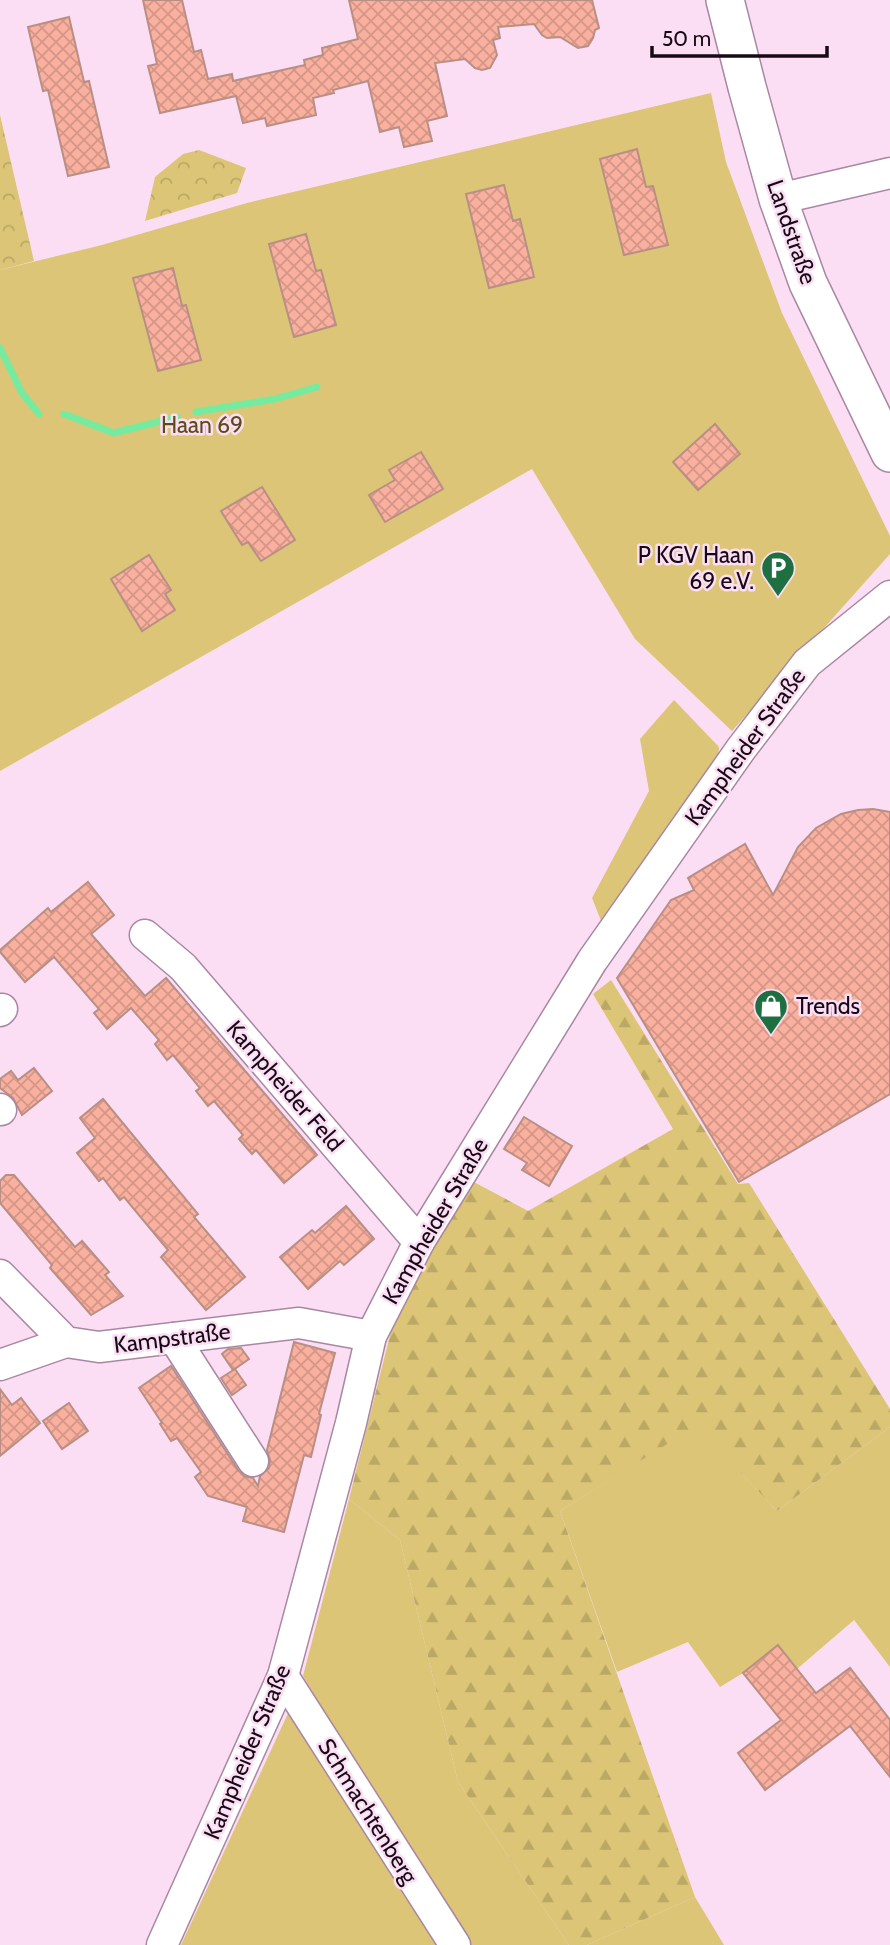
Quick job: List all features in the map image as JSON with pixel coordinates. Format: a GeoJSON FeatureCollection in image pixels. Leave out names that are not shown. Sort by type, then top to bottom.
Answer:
{"type":"FeatureCollection","features":[{"type":"Feature","properties":{"kind":"main road","name":"Landstraße"},"geometry":{"type":"LineString","coordinates":[[725,0],[778,199],[808,283],[890,453]]}},
{"type":"Feature","properties":{"kind":"street"},"geometry":{"type":"LineString","coordinates":[[778,199],[890,173]]}},
{"type":"Feature","properties":{"kind":"street","name":"Kampheider Straße"},"geometry":{"type":"LineString","coordinates":[[162,1945],[283,1676],[351,1423],[371,1336],[419,1242],[592,961],[741,750],[807,663],[877,616],[890,596]]}},
{"type":"Feature","properties":{"kind":"street","name":"Kampheider Feld"},"geometry":{"type":"LineString","coordinates":[[145,934],[183,967],[419,1242]]}},
{"type":"Feature","properties":{"kind":"street"},"geometry":{"type":"LineString","coordinates":[[0,1275],[66,1342],[0,1366]]}},
{"type":"Feature","properties":{"kind":"street","name":"Kampstraße"},"geometry":{"type":"LineString","coordinates":[[66,1342],[99,1347],[299,1323],[371,1336]]}},
{"type":"Feature","properties":{"kind":"street"},"geometry":{"type":"LineString","coordinates":[[174,1338],[253,1461]]}},
{"type":"Feature","properties":{"kind":"street","name":"Schmachtenberg"},"geometry":{"type":"LineString","coordinates":[[283,1676],[455,1945]]}},
{"type":"Feature","properties":{"kind":"green space","name":"Haan 69"},"geometry":{"type":"Polygon","coordinates":[[[711,93],[726,162],[782,313],[890,536],[890,554],[732,731],[635,639],[532,469],[0,771],[0,270],[102,245],[247,203],[711,93]]]}},
{"type":"Feature","properties":{"kind":"green space"},"geometry":{"type":"Polygon","coordinates":[[[0,115],[34,261],[0,270],[0,115]]]}},
{"type":"Feature","properties":{"kind":"green space"},"geometry":{"type":"Polygon","coordinates":[[[199,150],[246,168],[237,193],[145,221],[155,177],[183,154],[199,150]]]}},
{"type":"Feature","properties":{"kind":"green space"},"geometry":{"type":"Polygon","coordinates":[[[674,700],[719,747],[718,760],[602,923],[592,898],[649,791],[640,739],[674,700]]]}},
{"type":"Feature","properties":{"kind":"green space"},"geometry":{"type":"Polygon","coordinates":[[[611,980],[738,1184],[749,1183],[890,1409],[890,1427],[777,1511],[696,1426],[560,1511],[695,1897],[587,1945],[569,1945],[458,1782],[400,1540],[349,1499],[399,1299],[472,1181],[528,1211],[673,1129],[593,994],[611,980]]]}},
{"type":"Feature","properties":{"kind":"green space"},"geometry":{"type":"Polygon","coordinates":[[[696,1425],[777,1511],[890,1427],[890,1667],[854,1620],[797,1669],[777,1645],[743,1673],[720,1687],[688,1642],[617,1672],[560,1511],[696,1425]]]}},
{"type":"Feature","properties":{"kind":"green space"},"geometry":{"type":"Polygon","coordinates":[[[349,1499],[400,1540],[458,1782],[569,1945],[468,1945],[442,1907],[303,1676],[349,1499]]]}},
{"type":"Feature","properties":{"kind":"green space"},"geometry":{"type":"Polygon","coordinates":[[[290,1709],[443,1945],[181,1945],[290,1709]]]}},
{"type":"Feature","properties":{"kind":"green space"},"geometry":{"type":"Polygon","coordinates":[[[695,1897],[724,1945],[587,1945],[695,1897]]]}},
{"type":"Feature","properties":{"kind":"building"},"geometry":{"type":"Polygon","coordinates":[[[143,0],[182,0],[194,52],[201,50],[208,79],[232,74],[233,81],[305,65],[304,60],[323,55],[322,48],[358,39],[349,0],[592,0],[599,28],[595,30],[588,46],[578,48],[560,37],[547,38],[534,24],[498,27],[500,38],[493,40],[497,55],[490,68],[475,68],[465,59],[435,63],[447,116],[427,121],[432,141],[404,147],[399,127],[380,132],[368,81],[313,98],[316,115],[267,126],[265,118],[243,123],[236,96],[160,113],[148,66],[157,64],[143,0]]]}},
{"type":"Feature","properties":{"kind":"building"},"geometry":{"type":"Polygon","coordinates":[[[69,17],[84,82],[89,81],[109,167],[68,176],[48,90],[43,91],[28,27],[69,17]]]}},
{"type":"Feature","properties":{"kind":"building"},"geometry":{"type":"Polygon","coordinates":[[[637,149],[646,187],[653,186],[668,245],[624,255],[600,159],[637,149]]]}},
{"type":"Feature","properties":{"kind":"building"},"geometry":{"type":"Polygon","coordinates":[[[504,185],[513,221],[520,219],[534,277],[489,288],[466,194],[504,185]]]}},
{"type":"Feature","properties":{"kind":"building"},"geometry":{"type":"Polygon","coordinates":[[[306,234],[316,271],[321,270],[336,325],[294,337],[269,244],[306,234]]]}},
{"type":"Feature","properties":{"kind":"building"},"geometry":{"type":"Polygon","coordinates":[[[173,268],[182,306],[186,305],[201,360],[158,371],[133,278],[173,268]]]}},
{"type":"Feature","properties":{"kind":"building"},"geometry":{"type":"Polygon","coordinates":[[[715,424],[740,454],[698,490],[673,462],[715,424]]]}},
{"type":"Feature","properties":{"kind":"building"},"geometry":{"type":"Polygon","coordinates":[[[421,452],[443,489],[385,522],[369,495],[395,480],[389,470],[421,452]]]}},
{"type":"Feature","properties":{"kind":"building"},"geometry":{"type":"Polygon","coordinates":[[[262,487],[295,540],[261,561],[248,542],[242,545],[221,511],[262,487]]]}},
{"type":"Feature","properties":{"kind":"building"},"geometry":{"type":"Polygon","coordinates":[[[149,555],[171,590],[165,594],[175,610],[142,631],[111,579],[149,555]]]}},
{"type":"Feature","properties":{"kind":"building","name":"Trends"},"geometry":{"type":"Polygon","coordinates":[[[873,809],[890,812],[890,1094],[739,1182],[617,978],[671,900],[694,890],[688,878],[745,844],[773,895],[798,847],[816,828],[841,814],[873,809]]]}},
{"type":"Feature","properties":{"kind":"building"},"geometry":{"type":"Polygon","coordinates":[[[88,882],[114,915],[91,934],[145,996],[166,978],[317,1155],[284,1183],[256,1150],[252,1154],[239,1139],[243,1135],[214,1101],[208,1106],[196,1091],[200,1088],[173,1055],[167,1060],[155,1044],[159,1040],[131,1008],[107,1029],[94,1013],[99,1009],[54,957],[25,982],[0,952],[48,908],[51,912],[88,882]]]}},
{"type":"Feature","properties":{"kind":"building"},"geometry":{"type":"Polygon","coordinates":[[[34,1068],[52,1091],[22,1115],[13,1098],[0,1088],[0,1079],[11,1071],[18,1080],[34,1068]]]}},
{"type":"Feature","properties":{"kind":"building"},"geometry":{"type":"Polygon","coordinates":[[[103,1099],[198,1214],[194,1217],[245,1277],[206,1310],[161,1257],[168,1250],[124,1197],[120,1200],[103,1178],[99,1181],[77,1153],[95,1138],[80,1118],[103,1099]]]}},
{"type":"Feature","properties":{"kind":"building"},"geometry":{"type":"Polygon","coordinates":[[[524,1117],[572,1146],[549,1186],[522,1170],[527,1163],[504,1149],[524,1117]]]}},
{"type":"Feature","properties":{"kind":"building"},"geometry":{"type":"Polygon","coordinates":[[[6,1175],[14,1175],[75,1247],[82,1241],[109,1272],[105,1275],[123,1296],[91,1315],[50,1268],[52,1265],[0,1203],[0,1181],[6,1175]]]}},
{"type":"Feature","properties":{"kind":"building"},"geometry":{"type":"Polygon","coordinates":[[[346,1206],[374,1239],[344,1265],[340,1261],[308,1289],[280,1257],[312,1230],[315,1233],[346,1206]]]}},
{"type":"Feature","properties":{"kind":"building"},"geometry":{"type":"Polygon","coordinates":[[[294,1342],[335,1353],[311,1457],[304,1455],[284,1532],[243,1521],[247,1507],[208,1496],[195,1477],[201,1472],[177,1438],[171,1441],[139,1388],[171,1366],[238,1470],[244,1476],[253,1478],[258,1486],[260,1476],[269,1468],[267,1450],[294,1342]]]}},
{"type":"Feature","properties":{"kind":"building"},"geometry":{"type":"Polygon","coordinates":[[[241,1348],[249,1359],[233,1370],[222,1354],[228,1349],[241,1348]]]}},
{"type":"Feature","properties":{"kind":"building"},"geometry":{"type":"Polygon","coordinates":[[[235,1369],[246,1385],[232,1395],[221,1378],[235,1369]]]}},
{"type":"Feature","properties":{"kind":"building"},"geometry":{"type":"Polygon","coordinates":[[[0,1389],[12,1405],[21,1398],[40,1423],[0,1456],[0,1389]]]}},
{"type":"Feature","properties":{"kind":"building"},"geometry":{"type":"Polygon","coordinates":[[[69,1403],[88,1431],[62,1449],[43,1421],[69,1403]]]}},
{"type":"Feature","properties":{"kind":"building"},"geometry":{"type":"Polygon","coordinates":[[[778,1645],[816,1693],[850,1668],[890,1720],[890,1777],[850,1726],[765,1790],[738,1753],[781,1720],[743,1673],[778,1645]]]}},
{"type":"Feature","properties":{"kind":"waterway"},"geometry":{"type":"LineString","coordinates":[[0,348],[22,393],[39,414]]}},
{"type":"Feature","properties":{"kind":"waterway"},"geometry":{"type":"LineString","coordinates":[[196,412],[275,399],[317,387]]}},
{"type":"Feature","properties":{"kind":"waterway"},"geometry":{"type":"LineString","coordinates":[[64,414],[114,433],[177,417]]}},
{"type":"Feature","properties":{"kind":"place","name":"P KGV Haan 69 e.V."},"geometry":{"type":"Point","coordinates":[778,598]}},
{"type":"Feature","properties":{"kind":"place","name":"Trends"},"geometry":{"type":"Point","coordinates":[771,1036]}}]}
